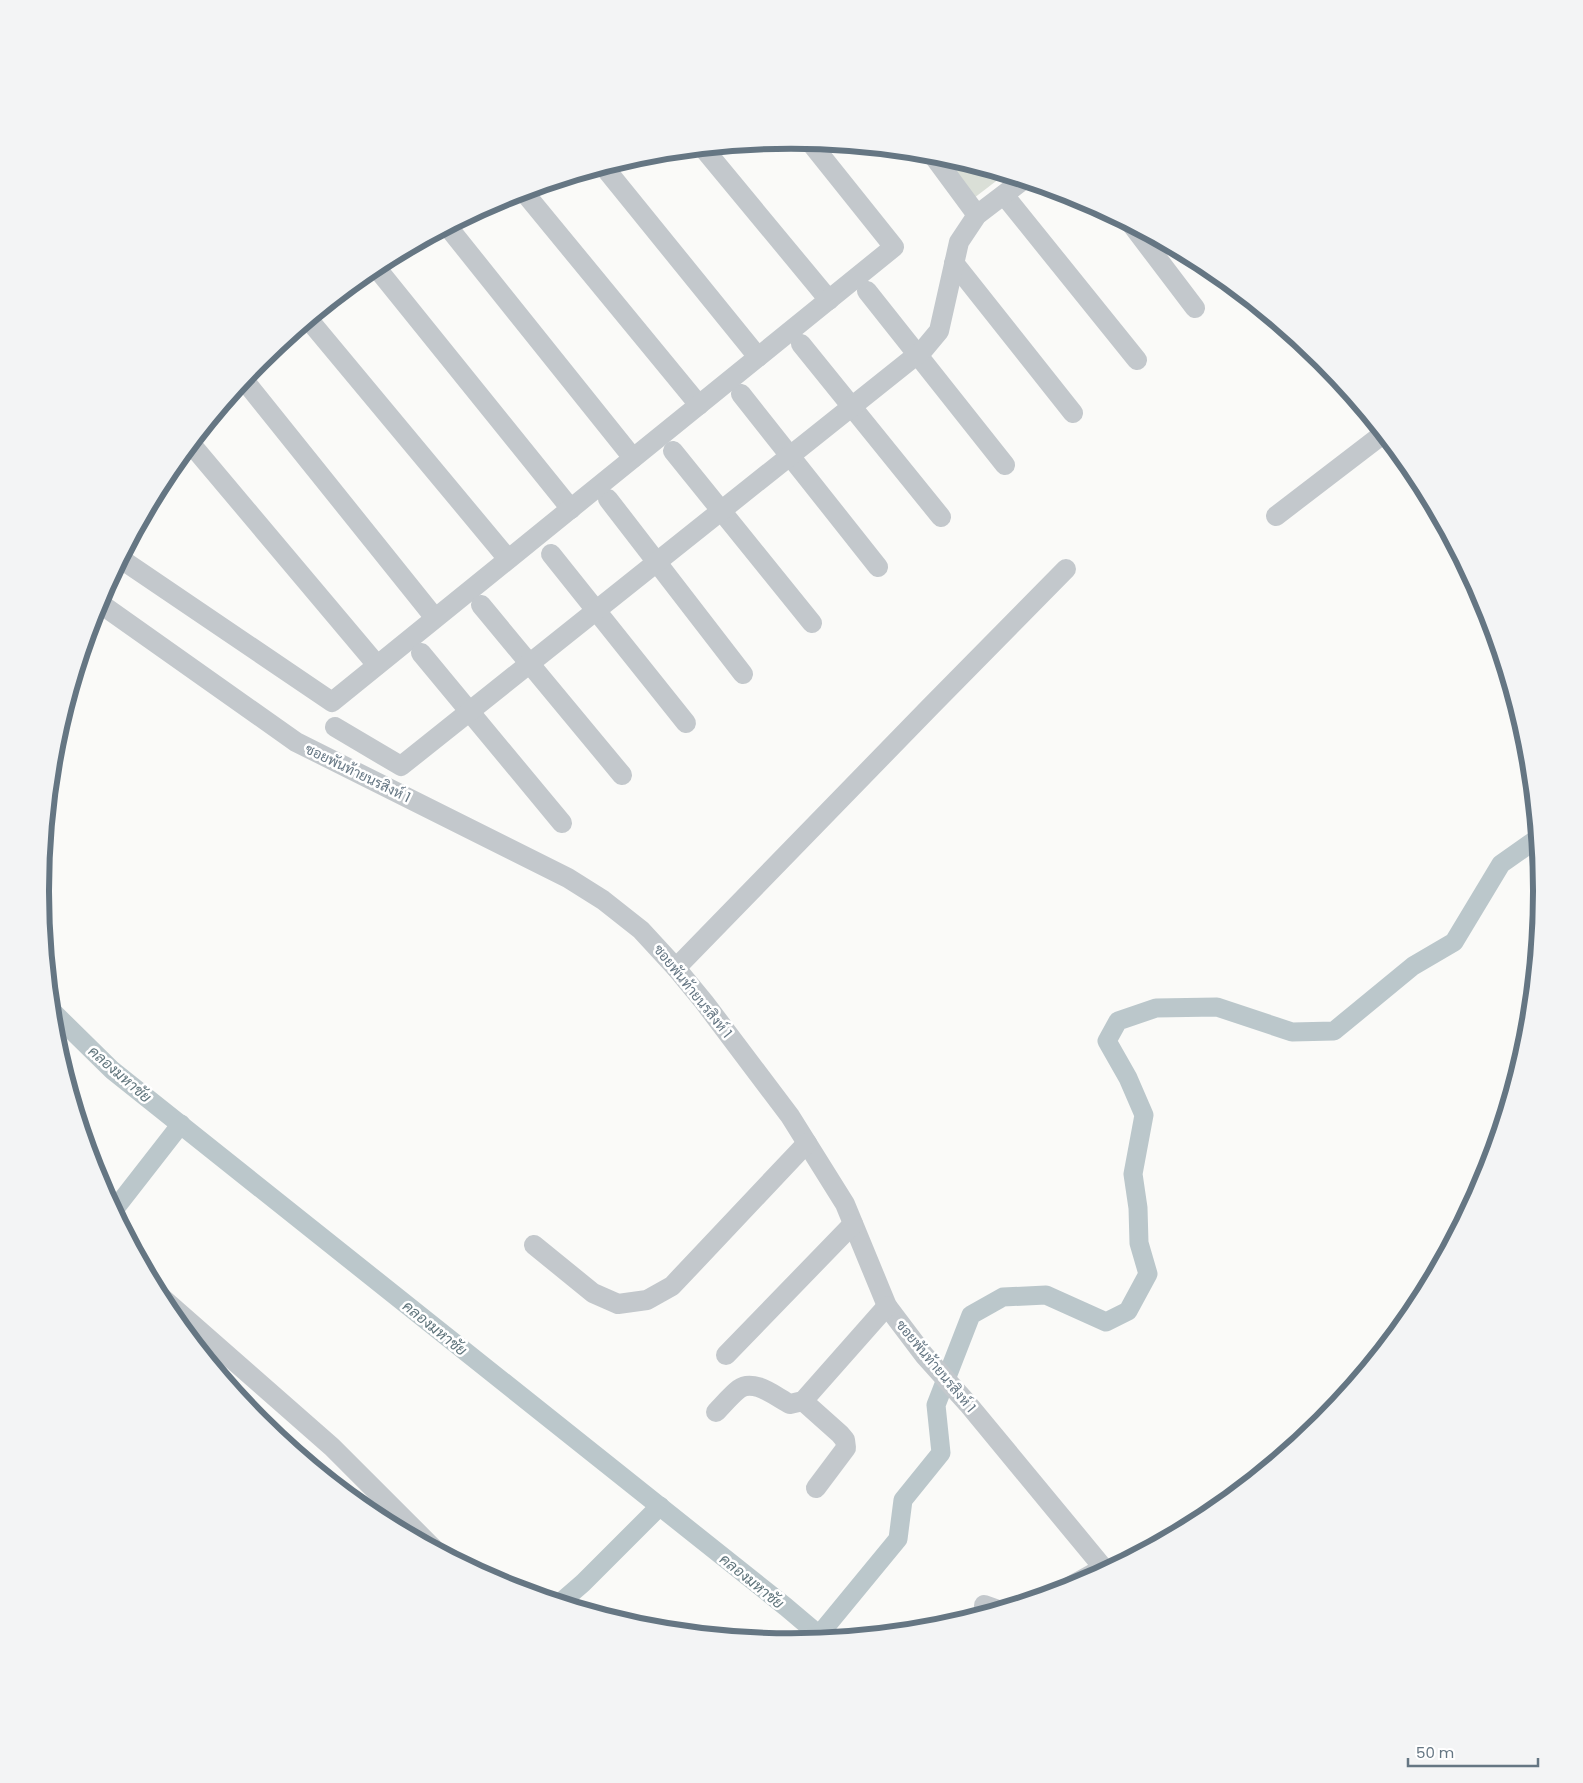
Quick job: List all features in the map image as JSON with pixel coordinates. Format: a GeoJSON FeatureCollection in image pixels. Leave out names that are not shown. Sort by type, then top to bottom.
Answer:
{"type":"FeatureCollection","features":[{"type":"Feature","properties":{"kind":"street"},"geometry":{"type":"LineString","coordinates":[[126,562],[332,702],[894,247],[816,150]]}},
{"type":"Feature","properties":{"kind":"street"},"geometry":{"type":"LineString","coordinates":[[708,154],[829,300]]}},
{"type":"Feature","properties":{"kind":"street"},"geometry":{"type":"LineString","coordinates":[[939,164],[977,215]]}},
{"type":"Feature","properties":{"kind":"street"},"geometry":{"type":"LineString","coordinates":[[608,172],[758,357]]}},
{"type":"Feature","properties":{"kind":"street"},"geometry":{"type":"LineString","coordinates":[[335,727],[402,766],[470,712],[917,354],[939,331],[959,242],[977,215],[1018,184]]}},
{"type":"Feature","properties":{"kind":"street"},"geometry":{"type":"LineString","coordinates":[[1004,195],[1137,360]]}},
{"type":"Feature","properties":{"kind":"street"},"geometry":{"type":"LineString","coordinates":[[529,197],[698,405]]}},
{"type":"Feature","properties":{"kind":"street"},"geometry":{"type":"LineString","coordinates":[[451,231],[634,458]]}},
{"type":"Feature","properties":{"kind":"street"},"geometry":{"type":"LineString","coordinates":[[1140,236],[1195,308]]}},
{"type":"Feature","properties":{"kind":"street"},"geometry":{"type":"LineString","coordinates":[[954,263],[1073,413]]}},
{"type":"Feature","properties":{"kind":"street"},"geometry":{"type":"LineString","coordinates":[[380,273],[571,509]]}},
{"type":"Feature","properties":{"kind":"street"},"geometry":{"type":"LineString","coordinates":[[867,291],[1004,465]]}},
{"type":"Feature","properties":{"kind":"street"},"geometry":{"type":"LineString","coordinates":[[312,324],[508,559]]}},
{"type":"Feature","properties":{"kind":"street"},"geometry":{"type":"LineString","coordinates":[[801,344],[941,517]]}},
{"type":"Feature","properties":{"kind":"street"},"geometry":{"type":"LineString","coordinates":[[248,385],[435,618]]}},
{"type":"Feature","properties":{"kind":"street"},"geometry":{"type":"LineString","coordinates":[[741,394],[878,567]]}},
{"type":"Feature","properties":{"kind":"street"},"geometry":{"type":"LineString","coordinates":[[1276,516],[1379,437]]}},
{"type":"Feature","properties":{"kind":"street"},"geometry":{"type":"LineString","coordinates":[[195,449],[377,665]]}},
{"type":"Feature","properties":{"kind":"street"},"geometry":{"type":"LineString","coordinates":[[673,451],[812,623]]}},
{"type":"Feature","properties":{"kind":"street"},"geometry":{"type":"LineString","coordinates":[[608,499],[743,674]]}},
{"type":"Feature","properties":{"kind":"street"},"geometry":{"type":"LineString","coordinates":[[551,554],[686,723]]}},
{"type":"Feature","properties":{"kind":"street"},"geometry":{"type":"LineString","coordinates":[[676,968],[1066,569]]}},
{"type":"Feature","properties":{"kind":"street"},"geometry":{"type":"LineString","coordinates":[[481,605],[622,775]]}},
{"type":"Feature","properties":{"kind":"street","name":"ซอยพันท้ายนรสิงห์ 1"},"geometry":{"type":"LineString","coordinates":[[105,607],[296,742],[568,878],[603,900],[641,930],[704,1002],[784,1108],[807,1143],[845,1204],[887,1306],[924,1355],[968,1404],[1101,1567]]}},
{"type":"Feature","properties":{"kind":"street"},"geometry":{"type":"LineString","coordinates":[[421,653],[562,822]]}},
{"type":"Feature","properties":{"kind":"street"},"geometry":{"type":"LineString","coordinates":[[534,1245],[593,1293],[618,1304],[646,1300],[672,1286],[807,1143]]}},
{"type":"Feature","properties":{"kind":"street"},"geometry":{"type":"LineString","coordinates":[[726,1355],[852,1224]]}},
{"type":"Feature","properties":{"kind":"street"},"geometry":{"type":"LineString","coordinates":[[716,1412],[739,1389],[747,1385],[758,1387],[790,1404],[803,1401],[887,1306]]}},
{"type":"Feature","properties":{"kind":"street"},"geometry":{"type":"LineString","coordinates":[[182,1315],[332,1447],[418,1534]]}},
{"type":"Feature","properties":{"kind":"street"},"geometry":{"type":"LineString","coordinates":[[803,1401],[845,1440],[846,1448],[816,1488]]}},
{"type":"Feature","properties":{"kind":"shaded area"},"geometry":{"type":"Polygon","coordinates":[[[951,166],[999,179],[974,198],[951,166]]]}},
{"type":"Feature","properties":{"kind":"waterway"},"geometry":{"type":"LineString","coordinates":[[820,1633],[898,1539],[903,1500],[941,1453],[936,1405],[971,1315],[1003,1297],[1046,1295],[1106,1322],[1128,1311],[1148,1274],[1139,1243],[1138,1208],[1133,1174],[1144,1115],[1128,1078],[1107,1041],[1118,1021],[1156,1008],[1217,1007],[1292,1032],[1334,1031],[1413,966],[1454,942],[1501,864],[1533,842]]}},
{"type":"Feature","properties":{"kind":"waterway","name":"คลองมหาชัย"},"geometry":{"type":"LineString","coordinates":[[60,1019],[112,1070],[817,1633]]}},
{"type":"Feature","properties":{"kind":"waterway"},"geometry":{"type":"LineString","coordinates":[[118,1205],[181,1124]]}},
{"type":"Feature","properties":{"kind":"waterway"},"geometry":{"type":"LineString","coordinates":[[565,1599],[660,1506]]}}]}
